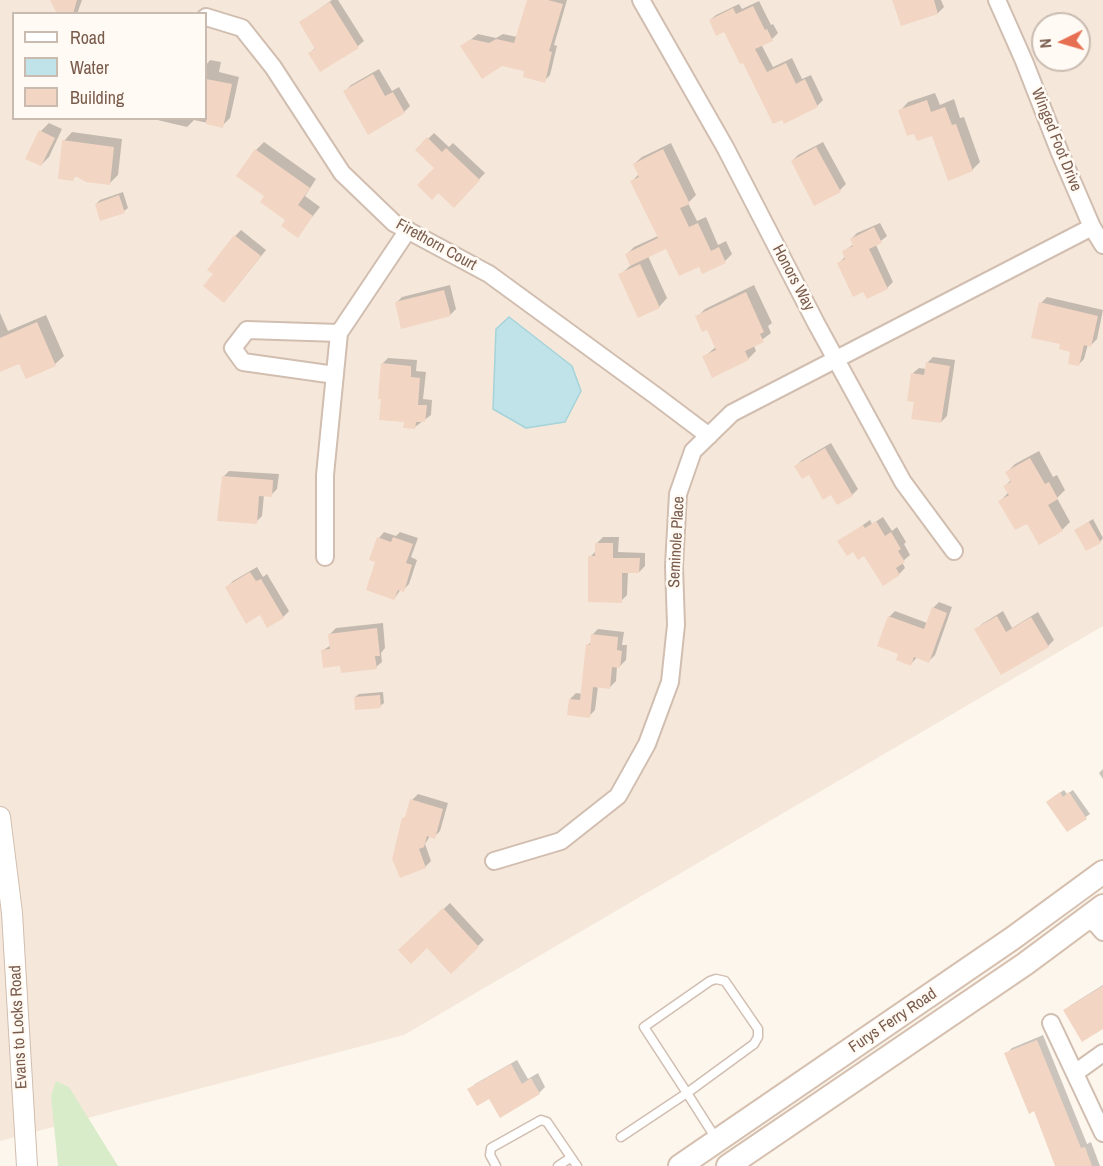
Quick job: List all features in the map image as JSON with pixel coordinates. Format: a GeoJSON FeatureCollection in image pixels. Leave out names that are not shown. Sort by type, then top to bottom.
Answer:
{"type":"FeatureCollection","features":[{"type":"Feature","properties":{"kind":"main road","name":"Furys Ferry Road"},"geometry":{"type":"LineString","coordinates":[[680,1166],[1013,938],[1103,872]]}},
{"type":"Feature","properties":{"kind":"main road","name":"Furys Ferry Road"},"geometry":{"type":"LineString","coordinates":[[728,1166],[1025,964],[1097,919]]}},
{"type":"Feature","properties":{"kind":"street","name":"Honors Way"},"geometry":{"type":"LineString","coordinates":[[641,0],[724,147],[903,482],[954,551]]}},
{"type":"Feature","properties":{"kind":"street","name":"Winged Foot Drive"},"geometry":{"type":"LineString","coordinates":[[998,0],[1092,227],[1103,245]]}},
{"type":"Feature","properties":{"kind":"street","name":"Firethorn Court"},"geometry":{"type":"LineString","coordinates":[[207,17],[242,28],[273,68],[342,173],[394,223],[489,274],[709,436]]}},
{"type":"Feature","properties":{"kind":"street","name":"Seminole Place"},"geometry":{"type":"LineString","coordinates":[[494,861],[561,841],[618,796],[647,744],[670,682],[676,625],[674,566],[678,494],[693,451],[732,413],[1092,227]]}},
{"type":"Feature","properties":{"kind":"street"},"geometry":{"type":"LineString","coordinates":[[325,557],[325,475],[339,333],[408,230]]}},
{"type":"Feature","properties":{"kind":"street"},"geometry":{"type":"LineString","coordinates":[[335,375],[243,362],[233,348],[247,330],[339,333]]}},
{"type":"Feature","properties":{"kind":"street","name":"Evans to Locks Road"},"geometry":{"type":"LineString","coordinates":[[0,817],[12,913],[27,1166]]}},
{"type":"Feature","properties":{"kind":"street"},"geometry":{"type":"LineString","coordinates":[[1051,1023],[1103,1133]]}},
{"type":"Feature","properties":{"kind":"street"},"geometry":{"type":"LineString","coordinates":[[1074,1073],[1103,1053]]}},
{"type":"Feature","properties":{"kind":"lane"},"geometry":{"type":"LineString","coordinates":[[621,1137],[687,1093],[754,1044],[758,1036],[758,1029],[726,981],[721,979],[710,981],[644,1027],[687,1093],[718,1140]]}},
{"type":"Feature","properties":{"kind":"lane"},"geometry":{"type":"LineString","coordinates":[[495,1166],[490,1155],[490,1148],[541,1120],[547,1122],[577,1166]]}},
{"type":"Feature","properties":{"kind":"lane"},"geometry":{"type":"LineString","coordinates":[[558,1166],[570,1158]]}},
{"type":"Feature","properties":{"kind":"shaded area"},"geometry":{"type":"Polygon","coordinates":[[[0,0],[1103,0],[1103,626],[404,1035],[0,1141],[0,0]]]}},
{"type":"Feature","properties":{"kind":"green space"},"geometry":{"type":"Polygon","coordinates":[[[56,1081],[69,1087],[118,1166],[58,1166],[51,1096],[56,1081]]]}},
{"type":"Feature","properties":{"kind":"water"},"geometry":{"type":"Polygon","coordinates":[[[509,317],[572,366],[581,391],[565,422],[526,428],[493,409],[496,329],[509,317]]]}},
{"type":"Feature","properties":{"kind":"building"},"geometry":{"type":"Polygon","coordinates":[[[50,0],[77,0],[74,12],[56,12],[50,0]]]}},
{"type":"Feature","properties":{"kind":"building"},"geometry":{"type":"Polygon","coordinates":[[[527,0],[548,0],[563,4],[549,51],[552,52],[545,83],[523,77],[524,71],[502,66],[482,79],[460,46],[471,39],[489,43],[496,39],[514,43],[527,0]]]}},
{"type":"Feature","properties":{"kind":"building"},"geometry":{"type":"Polygon","coordinates":[[[892,0],[934,0],[938,14],[901,26],[892,0]]]}},
{"type":"Feature","properties":{"kind":"building"},"geometry":{"type":"Polygon","coordinates":[[[330,2],[359,48],[320,72],[308,53],[315,49],[299,22],[330,2]]]}},
{"type":"Feature","properties":{"kind":"building"},"geometry":{"type":"Polygon","coordinates":[[[753,6],[773,41],[755,49],[767,72],[786,63],[796,84],[805,79],[818,107],[784,124],[782,120],[773,124],[743,63],[740,64],[724,32],[716,36],[709,20],[733,8],[736,14],[753,6]]]}},
{"type":"Feature","properties":{"kind":"building"},"geometry":{"type":"Polygon","coordinates":[[[373,74],[385,96],[393,92],[405,113],[368,135],[343,91],[373,74]]]}},
{"type":"Feature","properties":{"kind":"building"},"geometry":{"type":"Polygon","coordinates":[[[207,79],[232,84],[223,128],[206,124],[207,79]]]}},
{"type":"Feature","properties":{"kind":"building"},"geometry":{"type":"Polygon","coordinates":[[[927,100],[931,112],[945,107],[952,125],[956,124],[973,171],[948,181],[932,136],[917,141],[914,134],[907,136],[898,110],[927,100]]]}},
{"type":"Feature","properties":{"kind":"building"},"geometry":{"type":"Polygon","coordinates":[[[39,130],[55,138],[41,166],[25,159],[39,130]]]}},
{"type":"Feature","properties":{"kind":"building"},"geometry":{"type":"Polygon","coordinates":[[[427,137],[442,152],[446,148],[480,180],[454,208],[438,193],[432,200],[417,185],[434,168],[415,150],[427,137]]]}},
{"type":"Feature","properties":{"kind":"building"},"geometry":{"type":"Polygon","coordinates":[[[62,140],[114,147],[110,185],[86,182],[75,176],[73,181],[58,179],[62,140]]]}},
{"type":"Feature","properties":{"kind":"building"},"geometry":{"type":"Polygon","coordinates":[[[816,147],[841,192],[814,206],[791,161],[816,147]]]}},
{"type":"Feature","properties":{"kind":"building"},"geometry":{"type":"Polygon","coordinates":[[[255,149],[310,188],[298,205],[313,216],[298,238],[281,226],[285,220],[260,202],[264,196],[236,176],[255,149]]]}},
{"type":"Feature","properties":{"kind":"building"},"geometry":{"type":"Polygon","coordinates":[[[663,149],[690,204],[680,208],[689,227],[698,223],[711,251],[719,247],[726,263],[702,274],[699,267],[679,276],[666,249],[630,266],[625,254],[658,238],[630,181],[639,177],[633,164],[663,149]]]}},
{"type":"Feature","properties":{"kind":"building"},"geometry":{"type":"Polygon","coordinates":[[[119,195],[125,213],[100,221],[95,204],[119,195]]]}},
{"type":"Feature","properties":{"kind":"building"},"geometry":{"type":"Polygon","coordinates":[[[874,227],[882,243],[869,249],[888,289],[867,299],[863,292],[853,297],[837,263],[845,259],[842,251],[853,246],[850,239],[874,227]]]}},
{"type":"Feature","properties":{"kind":"building"},"geometry":{"type":"Polygon","coordinates":[[[234,235],[261,256],[224,303],[203,286],[213,274],[207,270],[234,235]]]}},
{"type":"Feature","properties":{"kind":"building"},"geometry":{"type":"Polygon","coordinates":[[[640,264],[660,308],[638,318],[618,274],[640,264]]]}},
{"type":"Feature","properties":{"kind":"building"},"geometry":{"type":"Polygon","coordinates":[[[444,290],[451,316],[401,329],[395,302],[444,290]]]}},
{"type":"Feature","properties":{"kind":"building"},"geometry":{"type":"Polygon","coordinates":[[[746,292],[764,332],[760,334],[764,342],[745,351],[749,360],[712,378],[702,356],[716,350],[707,330],[702,332],[695,316],[746,292]]]}},
{"type":"Feature","properties":{"kind":"building"},"geometry":{"type":"Polygon","coordinates":[[[1039,302],[1098,316],[1091,347],[1084,345],[1079,366],[1068,364],[1070,352],[1059,349],[1060,344],[1031,338],[1039,302]]]}},
{"type":"Feature","properties":{"kind":"building"},"geometry":{"type":"Polygon","coordinates":[[[37,322],[56,366],[26,379],[19,364],[0,372],[0,338],[37,322]]]}},
{"type":"Feature","properties":{"kind":"building"},"geometry":{"type":"Polygon","coordinates":[[[926,362],[950,366],[941,423],[911,419],[914,402],[907,401],[911,373],[924,375],[926,362]]]}},
{"type":"Feature","properties":{"kind":"building"},"geometry":{"type":"Polygon","coordinates":[[[381,363],[411,366],[411,377],[420,378],[418,405],[427,405],[425,422],[416,422],[415,429],[403,428],[404,422],[379,420],[381,363]]]}},
{"type":"Feature","properties":{"kind":"building"},"geometry":{"type":"Polygon","coordinates":[[[825,448],[853,496],[837,505],[831,495],[823,500],[809,475],[802,479],[794,466],[825,448]]]}},
{"type":"Feature","properties":{"kind":"building"},"geometry":{"type":"Polygon","coordinates":[[[1030,458],[1045,484],[1049,482],[1058,499],[1048,505],[1063,531],[1039,545],[1027,524],[1015,530],[998,501],[1009,495],[1003,486],[1011,482],[1005,472],[1030,458]]]}},
{"type":"Feature","properties":{"kind":"building"},"geometry":{"type":"Polygon","coordinates":[[[222,476],[273,480],[272,497],[259,496],[257,524],[217,521],[222,476]]]}},
{"type":"Feature","properties":{"kind":"building"},"geometry":{"type":"Polygon","coordinates":[[[876,521],[885,536],[891,532],[901,549],[898,551],[905,562],[896,568],[900,575],[883,586],[864,556],[858,560],[853,552],[847,556],[837,541],[863,525],[865,528],[876,521]]]}},
{"type":"Feature","properties":{"kind":"building"},"geometry":{"type":"Polygon","coordinates":[[[1089,522],[1101,543],[1086,551],[1074,530],[1089,522]]]}},
{"type":"Feature","properties":{"kind":"building"},"geometry":{"type":"Polygon","coordinates":[[[377,537],[391,542],[393,537],[413,544],[406,563],[412,565],[404,592],[398,590],[394,600],[366,590],[375,562],[369,560],[377,537]]]}},
{"type":"Feature","properties":{"kind":"building"},"geometry":{"type":"Polygon","coordinates":[[[595,543],[613,543],[613,558],[640,558],[639,573],[622,573],[622,603],[588,602],[588,556],[595,556],[595,543]]]}},
{"type":"Feature","properties":{"kind":"building"},"geometry":{"type":"Polygon","coordinates":[[[250,572],[256,581],[261,579],[284,618],[267,628],[260,615],[246,624],[225,587],[250,572]]]}},
{"type":"Feature","properties":{"kind":"building"},"geometry":{"type":"Polygon","coordinates":[[[932,607],[947,613],[929,663],[914,657],[911,666],[896,660],[898,654],[877,646],[888,616],[924,629],[932,607]]]}},
{"type":"Feature","properties":{"kind":"building"},"geometry":{"type":"Polygon","coordinates":[[[997,616],[1006,632],[1031,617],[1049,647],[1001,675],[974,629],[997,616]]]}},
{"type":"Feature","properties":{"kind":"building"},"geometry":{"type":"Polygon","coordinates":[[[377,628],[380,656],[375,656],[377,669],[341,673],[340,666],[323,668],[321,650],[330,649],[328,634],[377,628]]]}},
{"type":"Feature","properties":{"kind":"building"},"geometry":{"type":"Polygon","coordinates":[[[591,634],[618,637],[617,650],[622,651],[620,668],[612,667],[610,689],[593,687],[590,718],[567,715],[569,699],[580,700],[586,644],[590,645],[591,634]]]}},
{"type":"Feature","properties":{"kind":"building"},"geometry":{"type":"Polygon","coordinates":[[[380,695],[381,708],[355,710],[354,697],[380,695]]]}},
{"type":"Feature","properties":{"kind":"building"},"geometry":{"type":"Polygon","coordinates":[[[1060,792],[1063,797],[1069,792],[1087,819],[1067,832],[1046,802],[1060,792]]]}},
{"type":"Feature","properties":{"kind":"building"},"geometry":{"type":"Polygon","coordinates":[[[410,799],[443,809],[435,839],[427,836],[424,847],[419,849],[426,868],[400,878],[392,859],[402,818],[405,817],[410,799]]]}},
{"type":"Feature","properties":{"kind":"building"},"geometry":{"type":"Polygon","coordinates":[[[443,908],[479,947],[451,974],[427,948],[411,964],[398,950],[443,908]]]}},
{"type":"Feature","properties":{"kind":"building"},"geometry":{"type":"Polygon","coordinates":[[[1103,986],[1103,1029],[1082,1042],[1063,1010],[1103,986]]]}},
{"type":"Feature","properties":{"kind":"building"},"geometry":{"type":"Polygon","coordinates":[[[1037,1040],[1081,1148],[1085,1147],[1092,1166],[1055,1166],[1034,1111],[1029,1114],[1004,1053],[1037,1040]]]}},
{"type":"Feature","properties":{"kind":"building"},"geometry":{"type":"Polygon","coordinates":[[[511,1064],[522,1084],[531,1078],[540,1094],[500,1118],[489,1099],[477,1106],[467,1089],[511,1064]]]}}]}
